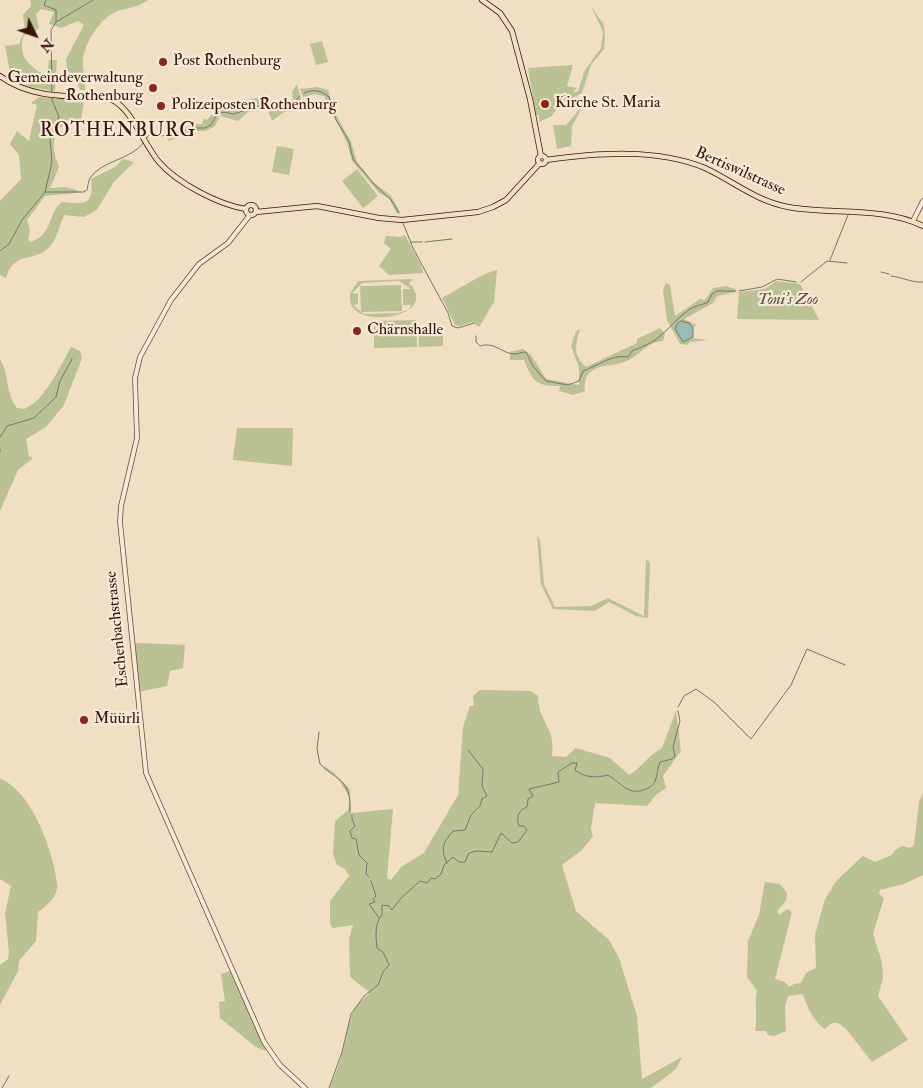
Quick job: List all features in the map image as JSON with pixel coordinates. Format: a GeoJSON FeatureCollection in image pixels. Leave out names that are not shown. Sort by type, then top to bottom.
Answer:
{"type":"FeatureCollection","features":[{"type":"Feature","properties":{"kind":"main road"},"geometry":{"type":"LineString","coordinates":[[0,76],[12,84],[37,93],[109,98],[119,102],[164,168],[186,184],[231,205],[246,209],[250,215],[256,212],[271,212],[308,206],[327,207],[379,218],[400,220],[478,212],[493,207],[509,198],[540,163],[538,160],[541,156],[530,99],[513,33],[500,13],[482,0]]}},
{"type":"Feature","properties":{"kind":"main road","name":"Bertiswilstrasse"},"geometry":{"type":"LineString","coordinates":[[540,163],[545,163],[546,160],[574,156],[636,155],[677,159],[706,169],[771,203],[794,208],[884,214],[913,221],[923,226]]}},
{"type":"Feature","properties":{"kind":"main road"},"geometry":{"type":"LineString","coordinates":[[541,156],[546,160]]}},
{"type":"Feature","properties":{"kind":"main road"},"geometry":{"type":"LineString","coordinates":[[246,209],[253,205],[256,212]]}},
{"type":"Feature","properties":{"kind":"street"},"geometry":{"type":"LineString","coordinates":[[913,221],[923,201]]}},
{"type":"Feature","properties":{"kind":"street","name":"Eschenbachstrasse"},"geometry":{"type":"LineString","coordinates":[[250,215],[228,243],[202,261],[177,292],[164,311],[140,357],[135,378],[137,438],[121,506],[120,522],[146,773],[247,1005],[273,1056],[305,1088]]}},
{"type":"Feature","properties":{"kind":"green space"},"geometry":{"type":"Polygon","coordinates":[[[30,0],[148,0],[137,6],[115,12],[104,20],[94,32],[87,45],[83,59],[85,90],[80,90],[75,77],[67,70],[66,59],[84,25],[78,21],[61,28],[49,24],[54,12],[41,9],[36,14],[39,28],[33,33],[24,35],[22,42],[23,54],[33,67],[44,75],[47,74],[49,60],[57,60],[55,91],[30,87],[10,73],[5,46],[19,44],[25,30],[23,15],[31,6],[30,0]]]}},
{"type":"Feature","properties":{"kind":"green space"},"geometry":{"type":"Polygon","coordinates":[[[591,6],[604,25],[604,49],[591,65],[582,93],[558,106],[552,116],[539,122],[539,115],[536,115],[528,68],[573,65],[567,86],[577,88],[572,93],[578,91],[585,70],[601,48],[603,32],[591,6]]]}},
{"type":"Feature","properties":{"kind":"green space"},"geometry":{"type":"Polygon","coordinates":[[[322,41],[328,62],[316,65],[310,44],[322,41]]]}},
{"type":"Feature","properties":{"kind":"green space"},"geometry":{"type":"Polygon","coordinates":[[[297,84],[302,102],[295,107],[294,111],[284,112],[272,121],[268,110],[248,112],[238,121],[220,116],[215,126],[206,131],[194,131],[169,141],[166,137],[194,124],[202,124],[204,118],[207,120],[213,113],[225,106],[230,110],[238,108],[241,102],[267,95],[276,106],[293,100],[292,92],[297,84]]]}},
{"type":"Feature","properties":{"kind":"green space"},"geometry":{"type":"Polygon","coordinates":[[[317,87],[328,90],[336,115],[351,142],[357,162],[373,182],[391,196],[400,212],[397,214],[389,198],[379,193],[352,161],[347,143],[324,96],[315,94],[303,97],[300,89],[317,87]]]}},
{"type":"Feature","properties":{"kind":"green space"},"geometry":{"type":"Polygon","coordinates":[[[39,97],[84,100],[80,128],[74,125],[74,119],[70,118],[59,130],[54,140],[54,152],[59,167],[50,188],[66,187],[79,191],[77,193],[45,196],[27,220],[30,230],[28,240],[30,242],[38,239],[47,229],[54,212],[62,202],[82,203],[89,199],[92,188],[91,179],[115,167],[123,159],[134,162],[113,183],[97,210],[84,217],[64,215],[50,247],[39,254],[18,261],[14,264],[6,278],[0,275],[0,201],[21,179],[19,155],[10,144],[17,131],[29,141],[37,105],[31,103],[39,97]]]}},
{"type":"Feature","properties":{"kind":"green space"},"geometry":{"type":"Polygon","coordinates":[[[584,104],[572,126],[571,146],[557,149],[553,125],[566,125],[584,104]]]}},
{"type":"Feature","properties":{"kind":"green space"},"geometry":{"type":"Polygon","coordinates":[[[277,146],[294,149],[289,175],[272,172],[277,146]]]}},
{"type":"Feature","properties":{"kind":"green space"},"geometry":{"type":"Polygon","coordinates":[[[357,169],[378,196],[363,208],[342,181],[357,169]]]}},
{"type":"Feature","properties":{"kind":"green space"},"geometry":{"type":"Polygon","coordinates":[[[405,235],[422,267],[423,273],[389,275],[379,266],[391,249],[384,243],[386,236],[400,237],[405,235]]]}},
{"type":"Feature","properties":{"kind":"green space"},"geometry":{"type":"Polygon","coordinates":[[[497,270],[494,302],[479,327],[472,322],[460,326],[455,325],[442,298],[491,271],[497,270]]]}},
{"type":"Feature","properties":{"kind":"green space"},"geometry":{"type":"Polygon","coordinates":[[[413,279],[409,283],[416,295],[414,305],[409,309],[411,305],[403,305],[403,289],[411,289],[399,281],[362,283],[352,293],[358,294],[358,304],[353,305],[364,314],[398,313],[407,310],[391,316],[376,317],[363,314],[353,308],[350,297],[352,290],[358,281],[413,279]]]}},
{"type":"Feature","properties":{"kind":"green space","name":"Toni's Zoo"},"geometry":{"type":"Polygon","coordinates":[[[776,281],[800,284],[819,320],[737,319],[739,292],[765,289],[776,281]]]}},
{"type":"Feature","properties":{"kind":"green space"},"geometry":{"type":"Polygon","coordinates":[[[666,283],[670,285],[675,316],[700,299],[705,300],[713,288],[726,286],[735,289],[736,292],[717,296],[713,303],[684,319],[696,325],[695,327],[689,323],[692,338],[708,340],[690,342],[687,345],[680,344],[667,320],[663,290],[666,283]]]}},
{"type":"Feature","properties":{"kind":"green space"},"geometry":{"type":"Polygon","coordinates":[[[401,285],[402,311],[361,312],[360,286],[401,285]]]}},
{"type":"Feature","properties":{"kind":"green space"},"geometry":{"type":"Polygon","coordinates":[[[416,320],[417,347],[374,348],[374,321],[416,320]]]}},
{"type":"Feature","properties":{"kind":"green space"},"geometry":{"type":"Polygon","coordinates":[[[418,328],[443,328],[443,346],[419,347],[418,328]]]}},
{"type":"Feature","properties":{"kind":"green space"},"geometry":{"type":"Polygon","coordinates":[[[660,328],[665,334],[663,341],[649,345],[622,363],[593,370],[588,374],[585,381],[585,391],[573,395],[559,391],[560,386],[540,384],[533,378],[524,360],[510,360],[510,352],[523,349],[531,355],[546,379],[579,385],[579,367],[571,346],[576,331],[580,329],[576,345],[577,354],[586,367],[637,343],[637,339],[660,328]]]}},
{"type":"Feature","properties":{"kind":"green space"},"geometry":{"type":"Polygon","coordinates":[[[71,347],[80,351],[82,358],[64,405],[46,427],[26,439],[29,456],[33,458],[18,470],[0,511],[0,359],[13,402],[17,408],[24,409],[38,399],[45,391],[71,347]]]}},
{"type":"Feature","properties":{"kind":"green space"},"geometry":{"type":"Polygon","coordinates":[[[237,428],[293,428],[292,466],[233,460],[237,428]]]}},
{"type":"Feature","properties":{"kind":"green space"},"geometry":{"type":"Polygon","coordinates":[[[537,535],[540,541],[544,584],[555,607],[591,606],[608,598],[644,616],[646,560],[649,561],[650,565],[648,618],[636,616],[609,602],[595,611],[553,609],[541,584],[537,535]]]}},
{"type":"Feature","properties":{"kind":"green space"},"geometry":{"type":"Polygon","coordinates":[[[135,644],[185,645],[183,668],[170,671],[167,686],[139,692],[135,644]]]}},
{"type":"Feature","properties":{"kind":"green space"},"geometry":{"type":"Polygon","coordinates":[[[480,690],[531,691],[538,696],[541,713],[552,738],[552,756],[566,757],[576,748],[610,758],[629,775],[662,748],[676,711],[681,751],[663,776],[666,788],[656,795],[647,806],[595,803],[591,829],[593,836],[582,850],[562,865],[576,911],[609,940],[619,958],[637,1016],[642,1079],[682,1057],[676,1069],[651,1088],[329,1088],[339,1063],[356,1006],[369,994],[368,991],[350,977],[349,939],[353,925],[333,928],[330,924],[330,901],[349,876],[345,869],[337,865],[333,853],[335,821],[348,810],[350,798],[337,777],[324,769],[324,766],[333,772],[350,789],[351,813],[393,809],[387,878],[391,880],[401,867],[424,853],[458,795],[463,727],[470,706],[474,706],[473,696],[480,690]]]}},
{"type":"Feature","properties":{"kind":"green space"},"geometry":{"type":"Polygon","coordinates":[[[0,779],[11,785],[21,794],[38,821],[50,851],[57,886],[56,893],[52,899],[38,912],[36,941],[19,961],[18,971],[0,1005],[0,965],[8,959],[9,953],[5,913],[11,886],[0,879],[0,779]]]}},
{"type":"Feature","properties":{"kind":"green space"},"geometry":{"type":"Polygon","coordinates":[[[923,793],[923,875],[904,884],[880,890],[879,894],[884,898],[873,934],[882,962],[883,978],[878,996],[908,1040],[872,1062],[846,1029],[838,1023],[832,1023],[825,1029],[821,1026],[811,1014],[803,994],[788,996],[785,1007],[786,1031],[774,1036],[768,1035],[766,1031],[755,1031],[757,991],[747,977],[748,941],[759,915],[765,882],[780,884],[787,893],[786,901],[778,910],[779,915],[787,909],[792,912],[775,979],[785,982],[789,987],[801,983],[806,973],[816,968],[815,935],[825,899],[837,880],[863,856],[875,862],[892,855],[895,850],[902,846],[910,848],[914,845],[919,802],[923,793]]]}},
{"type":"Feature","properties":{"kind":"green space"},"geometry":{"type":"Polygon","coordinates":[[[230,971],[266,1049],[265,1051],[256,1047],[220,1018],[219,1002],[225,1001],[221,974],[230,971]]]}},
{"type":"Feature","properties":{"kind":"water"},"geometry":{"type":"Polygon","coordinates":[[[681,321],[689,323],[693,327],[693,337],[683,342],[675,329],[681,321]]]}},
{"type":"Feature","properties":{"kind":"waterway"},"geometry":{"type":"LineString","coordinates":[[46,0],[44,5],[56,10],[56,21]]}},
{"type":"Feature","properties":{"kind":"waterway"},"geometry":{"type":"LineString","coordinates":[[0,251],[9,244],[22,220],[45,192],[52,162],[50,140],[59,117],[52,100],[51,30],[56,22],[93,0]]}},
{"type":"Feature","properties":{"kind":"waterway"},"geometry":{"type":"LineString","coordinates":[[304,93],[317,91],[329,97],[336,120],[349,141],[353,159],[375,185],[392,201],[399,213]]}},
{"type":"Feature","properties":{"kind":"waterway"},"geometry":{"type":"LineString","coordinates":[[146,139],[149,135],[157,137],[195,128],[205,128],[211,125],[217,114],[224,112],[233,114],[266,104],[283,108],[290,106],[299,97]]}},
{"type":"Feature","properties":{"kind":"waterway"},"geometry":{"type":"LineString","coordinates":[[45,192],[83,192],[87,190],[88,182],[95,172],[132,153],[144,142]]}},
{"type":"Feature","properties":{"kind":"waterway"},"geometry":{"type":"LineString","coordinates":[[830,260],[848,215]]}},
{"type":"Feature","properties":{"kind":"waterway"},"geometry":{"type":"LineString","coordinates":[[403,223],[413,248],[448,313],[452,326],[458,328],[474,323]]}},
{"type":"Feature","properties":{"kind":"waterway"},"geometry":{"type":"LineString","coordinates":[[425,242],[452,239]]}},
{"type":"Feature","properties":{"kind":"waterway"},"geometry":{"type":"LineString","coordinates":[[411,242],[422,242]]}},
{"type":"Feature","properties":{"kind":"waterway"},"geometry":{"type":"LineString","coordinates":[[801,282],[827,261],[847,263]]}},
{"type":"Feature","properties":{"kind":"waterway"},"geometry":{"type":"LineString","coordinates":[[881,272],[889,274]]}},
{"type":"Feature","properties":{"kind":"waterway"},"geometry":{"type":"LineString","coordinates":[[891,276],[923,282]]}},
{"type":"Feature","properties":{"kind":"waterway"},"geometry":{"type":"LineString","coordinates":[[739,291],[762,287],[777,279],[796,282]]}},
{"type":"Feature","properties":{"kind":"waterway"},"geometry":{"type":"LineString","coordinates":[[476,336],[476,342],[480,346],[490,345],[514,354],[526,352],[533,366],[546,381],[568,385],[579,381],[583,371],[616,357],[628,357],[632,351],[653,342],[682,315],[690,309],[708,302],[712,294],[717,291],[736,291]]}},
{"type":"Feature","properties":{"kind":"waterway"},"geometry":{"type":"LineString","coordinates":[[0,437],[7,426],[34,418],[56,397],[60,381],[72,359]]}},
{"type":"Feature","properties":{"kind":"waterway"},"geometry":{"type":"LineString","coordinates":[[678,707],[684,696],[696,689],[714,702],[751,739],[791,685],[807,649],[845,665]]}},
{"type":"Feature","properties":{"kind":"waterway"},"geometry":{"type":"LineString","coordinates":[[329,1088],[342,1052],[351,1014],[364,996],[378,985],[383,972],[389,965],[383,952],[377,948],[377,926],[382,915],[382,905],[389,906],[392,910],[401,898],[420,881],[427,883],[431,878],[435,879],[441,874],[444,865],[453,857],[459,862],[465,862],[469,853],[477,851],[492,852],[501,833],[512,843],[518,842],[527,830],[524,826],[519,826],[518,817],[520,812],[527,807],[528,799],[533,796],[529,789],[559,782],[558,772],[572,763],[577,763],[575,770],[583,775],[595,777],[608,775],[630,790],[640,791],[650,787],[654,784],[660,762],[672,759],[675,756],[673,747],[680,721],[678,711]]}},
{"type":"Feature","properties":{"kind":"waterway"},"geometry":{"type":"LineString","coordinates":[[319,732],[317,749],[320,764],[346,787],[350,801],[350,811]]}},
{"type":"Feature","properties":{"kind":"waterway"},"geometry":{"type":"LineString","coordinates":[[447,863],[443,849],[447,839],[453,831],[465,830],[471,815],[480,806],[482,799],[487,796],[482,786],[483,769],[468,750]]}},
{"type":"Feature","properties":{"kind":"waterway"},"geometry":{"type":"LineString","coordinates":[[352,815],[355,826],[350,831],[352,838],[356,839],[359,855],[367,863],[366,874],[369,877]]}},
{"type":"Feature","properties":{"kind":"waterway"},"geometry":{"type":"LineString","coordinates":[[371,881],[376,896],[373,899],[375,902],[369,904],[379,918]]}},
{"type":"Feature","properties":{"kind":"waterway"},"geometry":{"type":"LineString","coordinates":[[2,1088],[9,1076]]}},
{"type":"Feature","properties":{"kind":"place","name":"Post Rothenburg"},"geometry":{"type":"Point","coordinates":[163,62]}},
{"type":"Feature","properties":{"kind":"place","name":"Gemeindeverwaltung Rothenburg"},"geometry":{"type":"Point","coordinates":[153,88]}},
{"type":"Feature","properties":{"kind":"place","name":"Kirche St. Maria"},"geometry":{"type":"Point","coordinates":[545,104]}},
{"type":"Feature","properties":{"kind":"place","name":"Polizeiposten Rothenburg"},"geometry":{"type":"Point","coordinates":[161,106]}},
{"type":"Feature","properties":{"kind":"place","name":"Chärnshalle"},"geometry":{"type":"Point","coordinates":[357,331]}},
{"type":"Feature","properties":{"kind":"place","name":"Müürli"},"geometry":{"type":"Point","coordinates":[84,720]}},
{"type":"Feature","properties":{"kind":"district","name":"ROTHENBURG"},"geometry":{"type":"Point","coordinates":[118,132]}}]}
